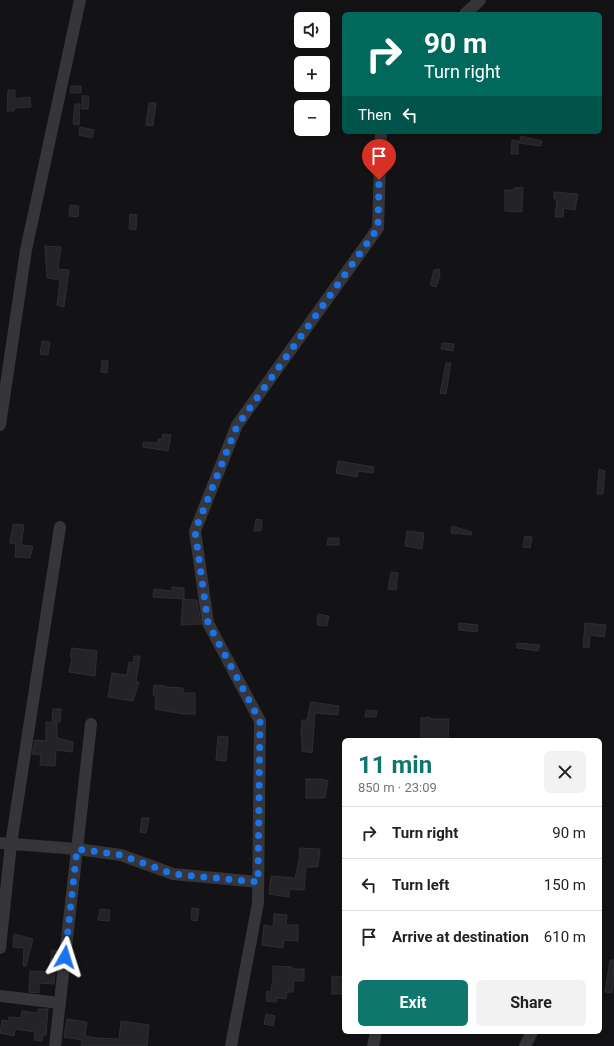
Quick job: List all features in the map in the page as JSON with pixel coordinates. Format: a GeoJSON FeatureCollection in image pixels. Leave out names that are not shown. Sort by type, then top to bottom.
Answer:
{"type":"FeatureCollection","features":[{"type":"Feature","properties":{"kind":"street"},"geometry":{"type":"LineString","coordinates":[[0,425],[26,250],[80,0]]}},
{"type":"Feature","properties":{"kind":"street"},"geometry":{"type":"LineString","coordinates":[[467,12],[480,0]]}},
{"type":"Feature","properties":{"kind":"street"},"geometry":{"type":"LineString","coordinates":[[231,1046],[258,903],[260,721],[208,623],[195,531],[237,426],[378,228],[381,134]]}},
{"type":"Feature","properties":{"kind":"street"},"geometry":{"type":"LineString","coordinates":[[0,948],[5,844],[60,527]]}},
{"type":"Feature","properties":{"kind":"street"},"geometry":{"type":"LineString","coordinates":[[55,1046],[91,724]]}},
{"type":"Feature","properties":{"kind":"street"},"geometry":{"type":"LineString","coordinates":[[5,844],[77,849],[121,855],[173,874],[258,882]]}},
{"type":"Feature","properties":{"kind":"street"},"geometry":{"type":"LineString","coordinates":[[0,996],[60,1003]]}},
{"type":"Feature","properties":{"kind":"street"},"geometry":{"type":"LineString","coordinates":[[373,1046],[376,1034]]}},
{"type":"Feature","properties":{"kind":"street"},"geometry":{"type":"LineString","coordinates":[[525,1046],[531,1034]]}},
{"type":"Feature","properties":{"kind":"building"},"geometry":{"type":"Polygon","coordinates":[[[71,86],[81,86],[81,93],[70,93],[71,86]]]}},
{"type":"Feature","properties":{"kind":"building"},"geometry":{"type":"Polygon","coordinates":[[[8,90],[15,90],[15,99],[30,97],[31,107],[14,108],[14,111],[7,111],[8,90]]]}},
{"type":"Feature","properties":{"kind":"building"},"geometry":{"type":"Polygon","coordinates":[[[82,96],[89,96],[88,109],[82,109],[82,96]]]}},
{"type":"Feature","properties":{"kind":"building"},"geometry":{"type":"Polygon","coordinates":[[[149,103],[156,103],[153,126],[146,125],[149,103]]]}},
{"type":"Feature","properties":{"kind":"building"},"geometry":{"type":"Polygon","coordinates":[[[75,104],[80,104],[79,125],[73,124],[75,104]]]}},
{"type":"Feature","properties":{"kind":"building"},"geometry":{"type":"Polygon","coordinates":[[[80,127],[94,130],[92,138],[79,135],[80,127]]]}},
{"type":"Feature","properties":{"kind":"building"},"geometry":{"type":"Polygon","coordinates":[[[521,136],[542,141],[541,146],[519,143],[521,136]]]}},
{"type":"Feature","properties":{"kind":"building"},"geometry":{"type":"Polygon","coordinates":[[[512,140],[518,141],[518,154],[511,154],[512,140]]]}},
{"type":"Feature","properties":{"kind":"building"},"geometry":{"type":"Polygon","coordinates":[[[523,187],[522,212],[505,211],[505,190],[514,190],[514,188],[523,187]]]}},
{"type":"Feature","properties":{"kind":"building"},"geometry":{"type":"Polygon","coordinates":[[[554,192],[578,194],[575,210],[564,208],[563,217],[555,217],[557,199],[554,199],[554,192]]]}},
{"type":"Feature","properties":{"kind":"building"},"geometry":{"type":"Polygon","coordinates":[[[70,205],[79,206],[78,217],[69,216],[70,205]]]}},
{"type":"Feature","properties":{"kind":"building"},"geometry":{"type":"Polygon","coordinates":[[[130,214],[137,215],[136,230],[129,229],[130,214]]]}},
{"type":"Feature","properties":{"kind":"building"},"geometry":{"type":"Polygon","coordinates":[[[45,246],[61,247],[58,269],[69,270],[64,307],[57,305],[60,280],[47,278],[45,246]]]}},
{"type":"Feature","properties":{"kind":"building"},"geometry":{"type":"Polygon","coordinates":[[[439,269],[440,276],[436,287],[430,285],[434,270],[439,269]]]}},
{"type":"Feature","properties":{"kind":"building"},"geometry":{"type":"Polygon","coordinates":[[[42,341],[50,342],[48,355],[40,354],[42,341]]]}},
{"type":"Feature","properties":{"kind":"building"},"geometry":{"type":"Polygon","coordinates":[[[442,343],[454,344],[453,351],[441,349],[442,343]]]}},
{"type":"Feature","properties":{"kind":"building"},"geometry":{"type":"Polygon","coordinates":[[[102,360],[108,361],[107,373],[101,372],[102,360]]]}},
{"type":"Feature","properties":{"kind":"building"},"geometry":{"type":"Polygon","coordinates":[[[446,363],[451,363],[446,394],[440,393],[446,363]]]}},
{"type":"Feature","properties":{"kind":"building"},"geometry":{"type":"Polygon","coordinates":[[[163,434],[171,435],[168,451],[143,447],[143,442],[158,443],[158,439],[162,439],[163,434]]]}},
{"type":"Feature","properties":{"kind":"building"},"geometry":{"type":"Polygon","coordinates":[[[338,461],[374,467],[373,473],[358,471],[357,477],[336,473],[338,461]]]}},
{"type":"Feature","properties":{"kind":"building"},"geometry":{"type":"Polygon","coordinates":[[[599,469],[605,471],[603,494],[597,494],[599,469]]]}},
{"type":"Feature","properties":{"kind":"building"},"geometry":{"type":"Polygon","coordinates":[[[256,519],[262,520],[261,531],[254,531],[256,519]]]}},
{"type":"Feature","properties":{"kind":"building"},"geometry":{"type":"Polygon","coordinates":[[[13,524],[24,525],[21,545],[33,546],[30,558],[15,557],[16,544],[10,543],[13,524]]]}},
{"type":"Feature","properties":{"kind":"building"},"geometry":{"type":"Polygon","coordinates":[[[452,526],[472,532],[471,535],[451,533],[452,526]]]}},
{"type":"Feature","properties":{"kind":"building"},"geometry":{"type":"Polygon","coordinates":[[[407,531],[424,533],[422,549],[405,546],[407,531]]]}},
{"type":"Feature","properties":{"kind":"building"},"geometry":{"type":"Polygon","coordinates":[[[525,536],[532,537],[530,548],[523,547],[525,536]]]}},
{"type":"Feature","properties":{"kind":"building"},"geometry":{"type":"Polygon","coordinates":[[[328,538],[339,538],[339,545],[327,545],[328,538]]]}},
{"type":"Feature","properties":{"kind":"building"},"geometry":{"type":"Polygon","coordinates":[[[391,572],[398,573],[396,590],[388,589],[391,572]]]}},
{"type":"Feature","properties":{"kind":"building"},"geometry":{"type":"Polygon","coordinates":[[[172,587],[184,588],[184,599],[153,597],[154,589],[172,591],[172,587]]]}},
{"type":"Feature","properties":{"kind":"building"},"geometry":{"type":"Polygon","coordinates":[[[183,599],[197,600],[201,624],[181,625],[183,599]]]}},
{"type":"Feature","properties":{"kind":"building"},"geometry":{"type":"Polygon","coordinates":[[[318,614],[329,616],[327,626],[317,625],[318,614]]]}},
{"type":"Feature","properties":{"kind":"building"},"geometry":{"type":"Polygon","coordinates":[[[459,623],[478,625],[477,632],[459,630],[459,623]]]}},
{"type":"Feature","properties":{"kind":"building"},"geometry":{"type":"Polygon","coordinates":[[[585,623],[606,625],[604,637],[590,635],[589,648],[583,647],[585,623]]]}},
{"type":"Feature","properties":{"kind":"building"},"geometry":{"type":"Polygon","coordinates":[[[517,643],[540,645],[538,651],[517,648],[517,643]]]}},
{"type":"Feature","properties":{"kind":"building"},"geometry":{"type":"Polygon","coordinates":[[[72,648],[97,651],[95,676],[69,672],[72,658],[70,657],[72,648]]]}},
{"type":"Feature","properties":{"kind":"building"},"geometry":{"type":"Polygon","coordinates":[[[134,656],[140,656],[136,682],[139,682],[133,701],[108,697],[112,673],[127,675],[129,662],[133,663],[134,656]]]}},
{"type":"Feature","properties":{"kind":"building"},"geometry":{"type":"Polygon","coordinates":[[[154,685],[183,688],[183,693],[195,693],[195,714],[183,714],[155,709],[156,695],[153,695],[154,685]]]}},
{"type":"Feature","properties":{"kind":"building"},"geometry":{"type":"Polygon","coordinates":[[[311,702],[339,706],[338,715],[315,713],[312,753],[302,751],[301,737],[302,720],[307,720],[311,702]]]}},
{"type":"Feature","properties":{"kind":"building"},"geometry":{"type":"Polygon","coordinates":[[[53,709],[61,709],[60,722],[52,721],[53,709]]]}},
{"type":"Feature","properties":{"kind":"building"},"geometry":{"type":"Polygon","coordinates":[[[366,710],[377,711],[376,717],[365,717],[366,710]]]}},
{"type":"Feature","properties":{"kind":"building"},"geometry":{"type":"Polygon","coordinates":[[[430,717],[430,719],[449,719],[448,738],[421,738],[421,718],[430,717]]]}},
{"type":"Feature","properties":{"kind":"building"},"geometry":{"type":"Polygon","coordinates":[[[46,722],[57,723],[57,738],[73,742],[72,752],[56,750],[55,766],[40,765],[41,755],[32,754],[35,740],[46,741],[46,722]]]}},
{"type":"Feature","properties":{"kind":"building"},"geometry":{"type":"Polygon","coordinates":[[[218,736],[228,737],[226,761],[216,760],[218,736]]]}},
{"type":"Feature","properties":{"kind":"building"},"geometry":{"type":"Polygon","coordinates":[[[306,779],[322,779],[328,781],[325,798],[306,798],[306,779]]]}},
{"type":"Feature","properties":{"kind":"building"},"geometry":{"type":"Polygon","coordinates":[[[142,818],[149,818],[146,833],[140,832],[142,818]]]}},
{"type":"Feature","properties":{"kind":"building"},"geometry":{"type":"Polygon","coordinates":[[[300,848],[320,849],[318,867],[306,867],[304,890],[290,889],[289,897],[269,894],[271,876],[295,878],[300,848]]]}},
{"type":"Feature","properties":{"kind":"building"},"geometry":{"type":"Polygon","coordinates":[[[192,908],[199,909],[197,921],[191,920],[192,908]]]}},
{"type":"Feature","properties":{"kind":"building"},"geometry":{"type":"Polygon","coordinates":[[[100,909],[110,910],[109,921],[98,920],[100,909]]]}},
{"type":"Feature","properties":{"kind":"building"},"geometry":{"type":"Polygon","coordinates":[[[274,914],[287,915],[286,925],[298,925],[298,941],[284,940],[283,948],[262,945],[264,925],[273,927],[274,914]]]}},
{"type":"Feature","properties":{"kind":"building"},"geometry":{"type":"Polygon","coordinates":[[[14,934],[33,939],[26,966],[23,966],[24,948],[13,947],[14,934]]]}},
{"type":"Feature","properties":{"kind":"building"},"geometry":{"type":"Polygon","coordinates":[[[52,950],[58,951],[56,970],[49,969],[52,950]]]}},
{"type":"Feature","properties":{"kind":"building"},"geometry":{"type":"Polygon","coordinates":[[[610,960],[614,960],[614,985],[612,993],[605,992],[610,960]]]}},
{"type":"Feature","properties":{"kind":"building"},"geometry":{"type":"Polygon","coordinates":[[[273,966],[304,969],[304,981],[294,981],[293,992],[287,992],[286,999],[277,998],[276,1002],[266,1001],[267,991],[271,992],[273,984],[273,966]]]}},
{"type":"Feature","properties":{"kind":"building"},"geometry":{"type":"Polygon","coordinates":[[[30,971],[55,972],[54,984],[39,983],[39,993],[29,992],[30,971]]]}},
{"type":"Feature","properties":{"kind":"building"},"geometry":{"type":"Polygon","coordinates":[[[332,976],[342,977],[342,994],[332,994],[332,976]]]}},
{"type":"Feature","properties":{"kind":"building"},"geometry":{"type":"Polygon","coordinates":[[[38,1009],[48,1009],[46,1035],[43,1035],[42,1041],[34,1040],[35,1032],[15,1029],[14,1036],[0,1033],[2,1020],[9,1021],[9,1017],[21,1018],[22,1011],[38,1013],[38,1009]]]}},
{"type":"Feature","properties":{"kind":"building"},"geometry":{"type":"Polygon","coordinates":[[[266,1014],[275,1016],[273,1026],[264,1024],[266,1014]]]}},
{"type":"Feature","properties":{"kind":"building"},"geometry":{"type":"Polygon","coordinates":[[[67,1019],[87,1022],[85,1036],[96,1038],[119,1039],[121,1021],[149,1025],[147,1046],[81,1046],[82,1040],[64,1037],[67,1019]]]}},
{"type":"Feature","properties":{"kind":"route"},"geometry":{"type":"LineString","coordinates":[[65,957],[77,849],[121,855],[173,874],[258,882],[260,721],[208,623],[195,531],[237,426],[378,228],[379,180]]}}]}
